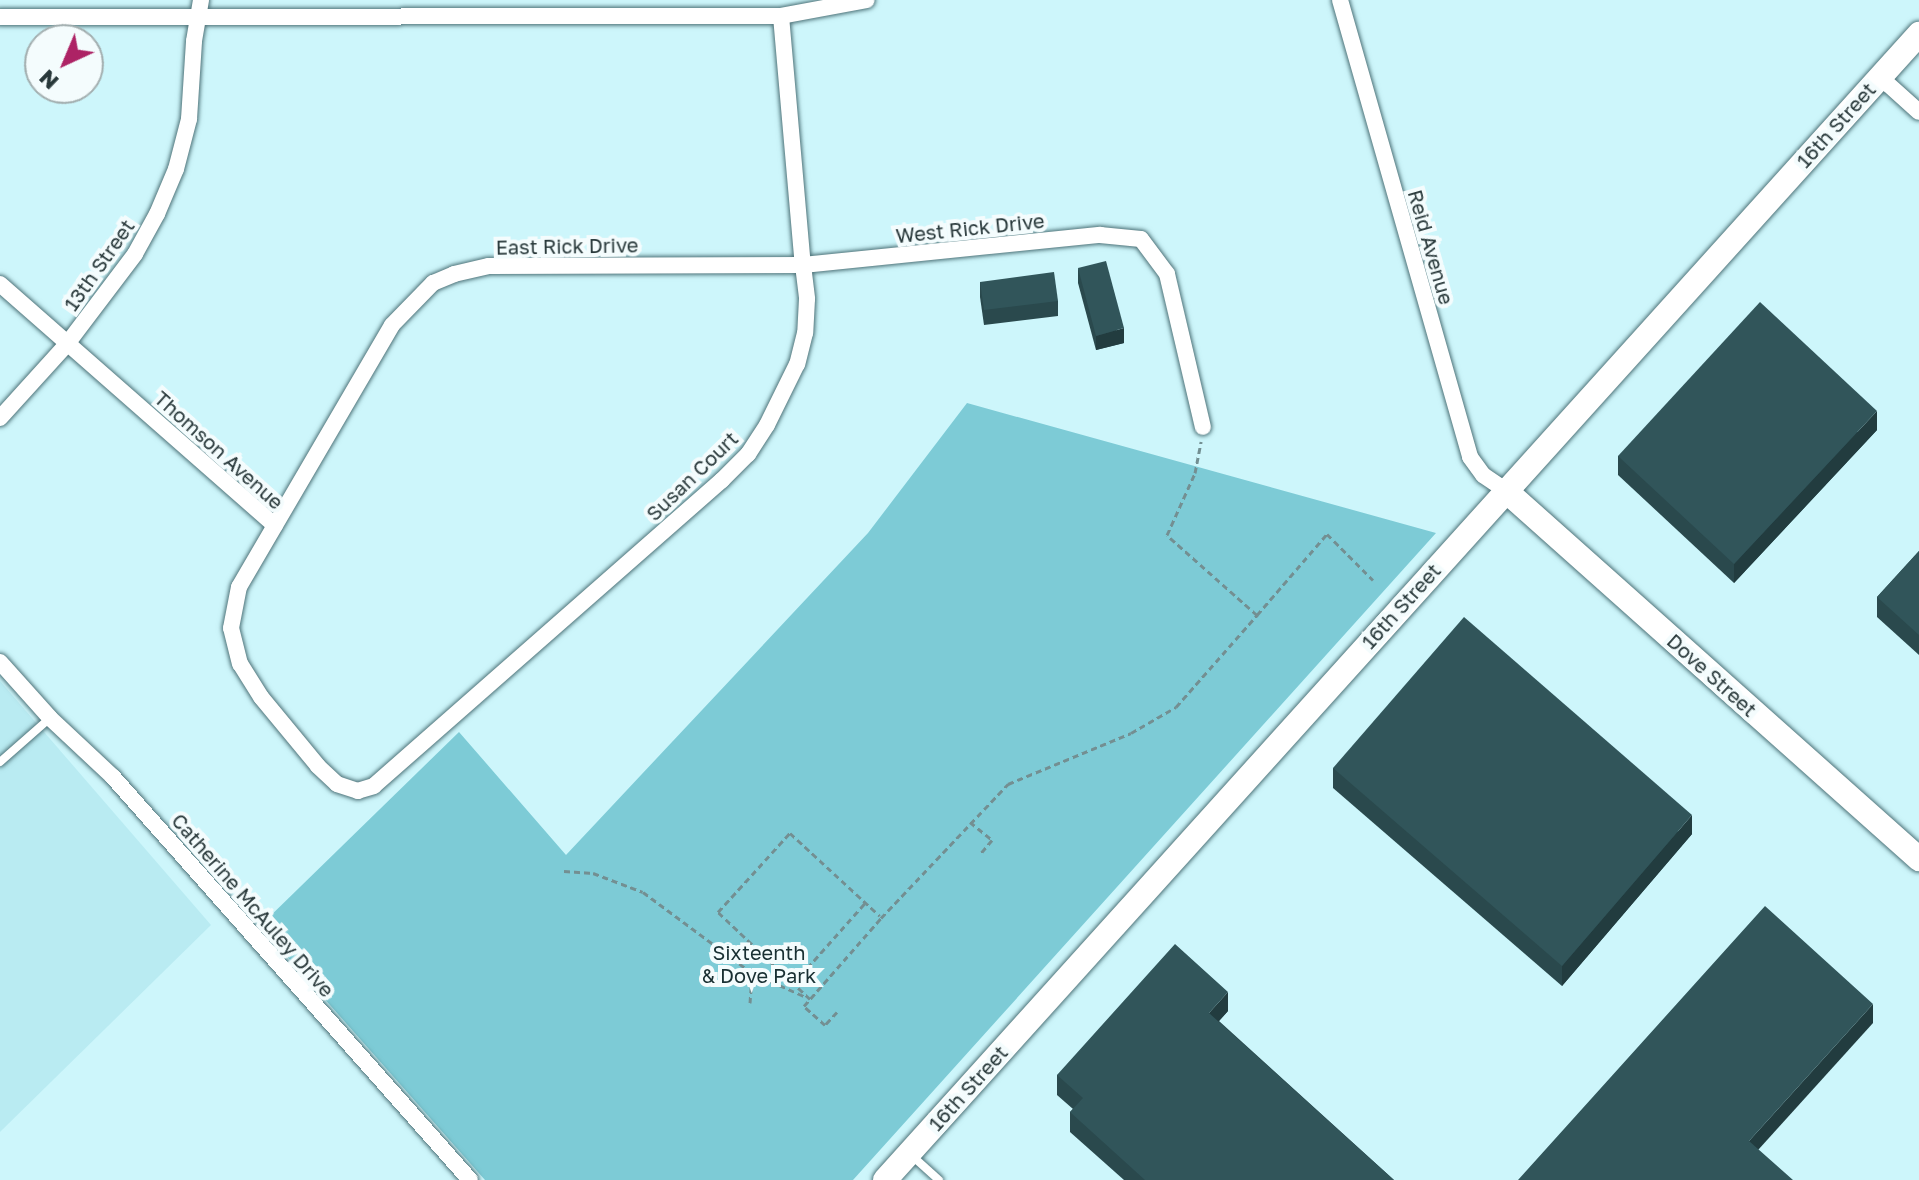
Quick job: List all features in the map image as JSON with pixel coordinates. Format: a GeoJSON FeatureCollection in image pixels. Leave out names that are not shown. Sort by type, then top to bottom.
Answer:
{"type":"FeatureCollection","features":[{"type":"Feature","properties":{"kind":"street"},"geometry":{"type":"LineString","coordinates":[[0,17],[199,8],[781,16],[867,0]]}},
{"type":"Feature","properties":{"kind":"street","name":"Reid Avenue"},"geometry":{"type":"LineString","coordinates":[[1340,0],[1470,457],[1483,475],[1505,490]]}},
{"type":"Feature","properties":{"kind":"street","name":"13th Street"},"geometry":{"type":"LineString","coordinates":[[0,418],[67,344],[135,254],[157,214],[176,169],[189,119],[199,8]]}},
{"type":"Feature","properties":{"kind":"street","name":"Susan Court"},"geometry":{"type":"LineString","coordinates":[[358,791],[374,786],[400,765],[748,454],[783,397],[797,364],[805,333],[803,265],[781,16]]}},
{"type":"Feature","properties":{"kind":"street","name":"16th Street"},"geometry":{"type":"LineString","coordinates":[[885,1180],[1919,35]]}},
{"type":"Feature","properties":{"kind":"street"},"geometry":{"type":"LineString","coordinates":[[1880,77],[1919,112]]}},
{"type":"Feature","properties":{"kind":"street","name":"West Rick Drive"},"geometry":{"type":"LineString","coordinates":[[803,265],[1100,235],[1141,239],[1167,274],[1203,427]]}},
{"type":"Feature","properties":{"kind":"street","name":"East Rick Drive"},"geometry":{"type":"LineString","coordinates":[[275,526],[392,325],[433,283],[489,266],[803,265]]}},
{"type":"Feature","properties":{"kind":"street","name":"Thomson Avenue"},"geometry":{"type":"LineString","coordinates":[[0,284],[275,526],[239,587],[231,628],[233,643],[254,687],[308,754],[337,784],[358,791]]}},
{"type":"Feature","properties":{"kind":"street","name":"Dove Street"},"geometry":{"type":"LineString","coordinates":[[1505,490],[1919,859]]}},
{"type":"Feature","properties":{"kind":"street","name":"Catherine McAuley Drive"},"geometry":{"type":"LineString","coordinates":[[0,662],[50,718],[113,777],[470,1180]]}},
{"type":"Feature","properties":{"kind":"lane"},"geometry":{"type":"LineString","coordinates":[[0,762],[50,718]]}},
{"type":"Feature","properties":{"kind":"lane"},"geometry":{"type":"LineString","coordinates":[[910,1153],[939,1180]]}},
{"type":"Feature","properties":{"kind":"path"},"geometry":{"type":"LineString","coordinates":[[1203,427],[1195,473],[1167,535],[1257,615]]}},
{"type":"Feature","properties":{"kind":"path"},"geometry":{"type":"LineString","coordinates":[[837,1012],[825,1025],[804,1006],[881,918],[1008,784],[1131,733],[1176,707],[1327,534],[1373,580]]}},
{"type":"Feature","properties":{"kind":"path"},"geometry":{"type":"LineString","coordinates":[[970,822],[992,840],[981,853]]}},
{"type":"Feature","properties":{"kind":"path"},"geometry":{"type":"LineString","coordinates":[[810,999],[718,912],[790,833],[881,918]]}},
{"type":"Feature","properties":{"kind":"path"},"geometry":{"type":"LineString","coordinates":[[564,871],[593,873],[643,892],[752,973],[810,999]]}},
{"type":"Feature","properties":{"kind":"path"},"geometry":{"type":"LineString","coordinates":[[794,983],[865,903]]}},
{"type":"Feature","properties":{"kind":"path"},"geometry":{"type":"LineString","coordinates":[[750,1003],[752,973]]}},
{"type":"Feature","properties":{"kind":"shaded area"},"geometry":{"type":"Polygon","coordinates":[[[0,681],[211,925],[0,1132],[0,681]]]}},
{"type":"Feature","properties":{"kind":"green space","name":"Sixteenth & Dove Park"},"geometry":{"type":"Polygon","coordinates":[[[967,403],[1436,533],[853,1180],[485,1180],[260,926],[459,732],[566,855],[868,533],[967,403]]]}},
{"type":"Feature","properties":{"kind":"building"},"geometry":{"type":"Polygon","coordinates":[[[1106,261],[1124,328],[1096,336],[1078,268],[1106,261]]]}},
{"type":"Feature","properties":{"kind":"building"},"geometry":{"type":"Polygon","coordinates":[[[1054,272],[1058,301],[984,310],[980,282],[1054,272]]]}},
{"type":"Feature","properties":{"kind":"building"},"geometry":{"type":"Polygon","coordinates":[[[1760,302],[1877,411],[1734,564],[1618,456],[1760,302]]]}},
{"type":"Feature","properties":{"kind":"building"},"geometry":{"type":"Polygon","coordinates":[[[1919,551],[1919,635],[1877,597],[1919,551]]]}},
{"type":"Feature","properties":{"kind":"building"},"geometry":{"type":"Polygon","coordinates":[[[1464,617],[1692,815],[1562,966],[1333,768],[1464,617]]]}},
{"type":"Feature","properties":{"kind":"building"},"geometry":{"type":"Polygon","coordinates":[[[1765,906],[1873,1004],[1749,1141],[1793,1180],[1518,1180],[1765,906]]]}},
{"type":"Feature","properties":{"kind":"building"},"geometry":{"type":"Polygon","coordinates":[[[1175,944],[1228,992],[1209,1013],[1394,1180],[1145,1180],[1070,1112],[1083,1098],[1057,1075],[1175,944]]]}}]}
